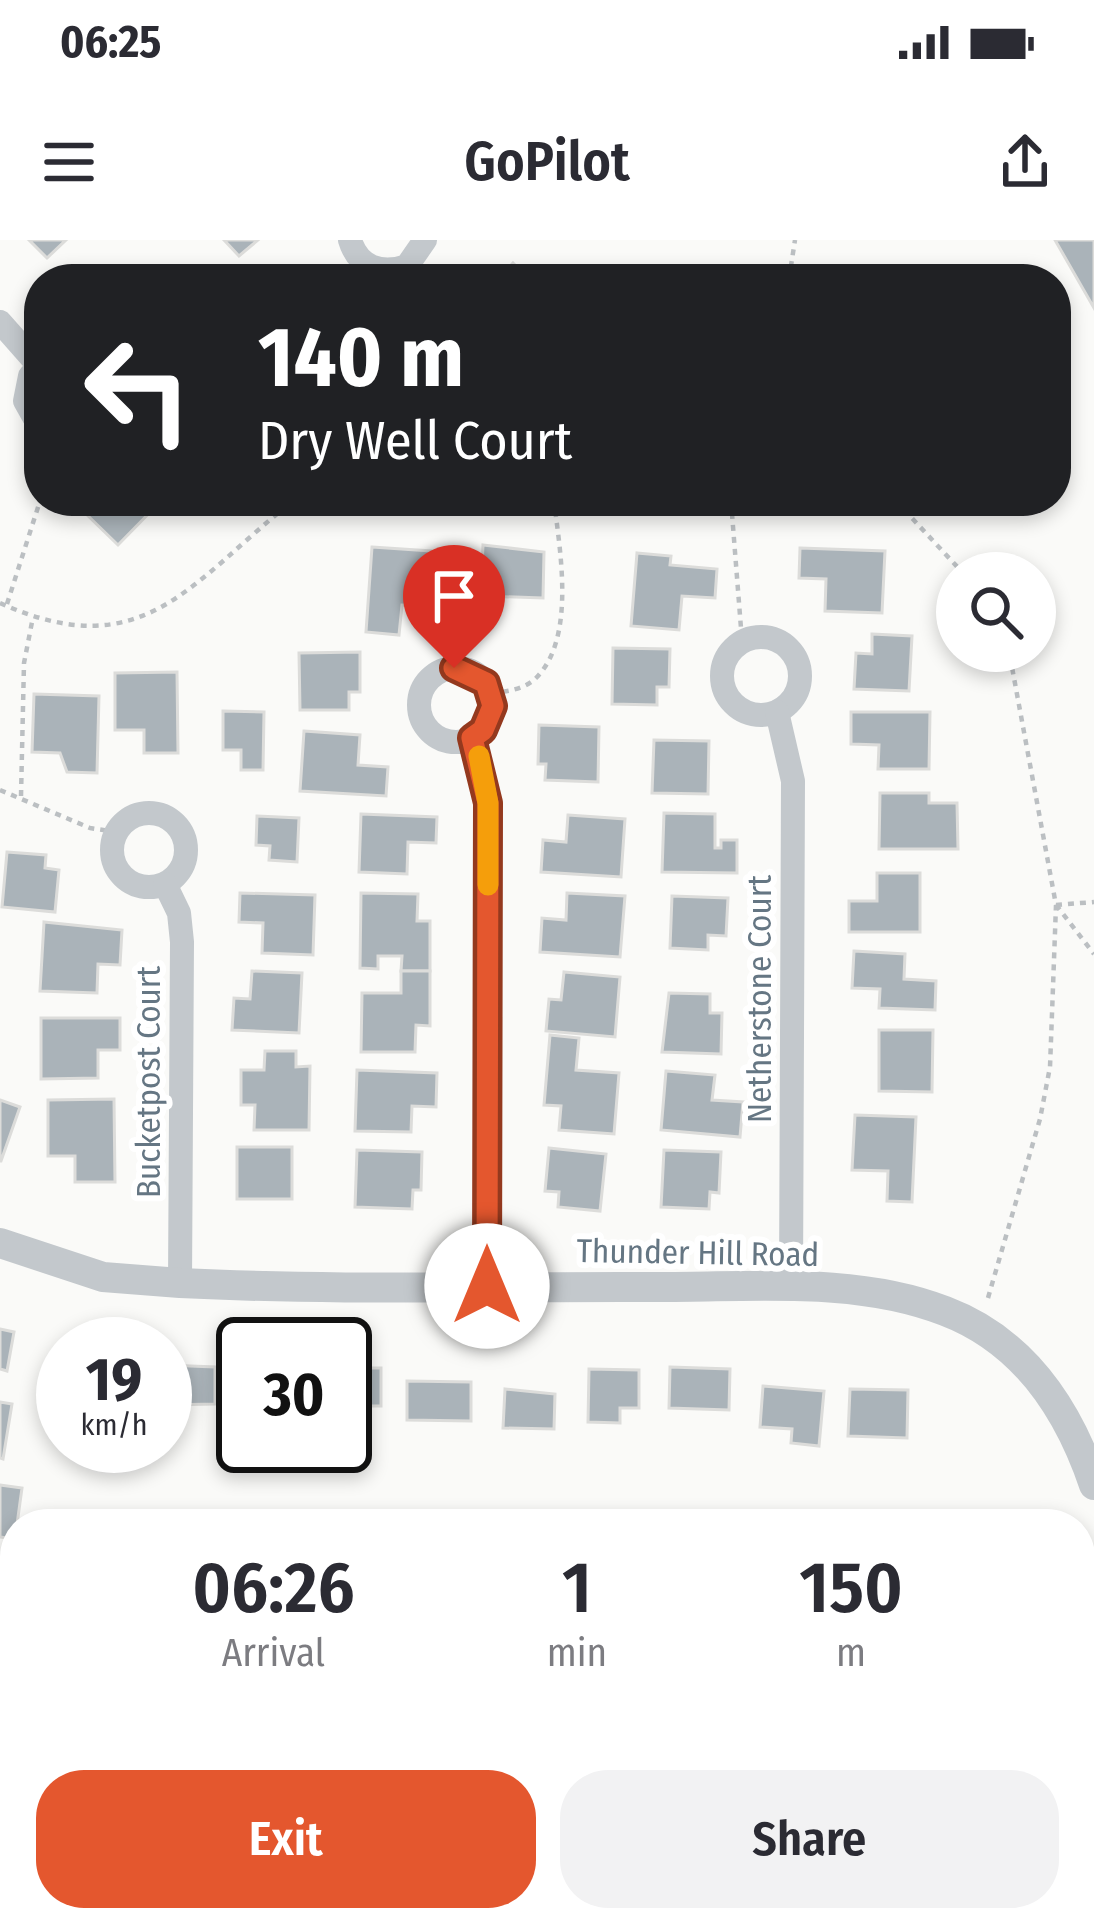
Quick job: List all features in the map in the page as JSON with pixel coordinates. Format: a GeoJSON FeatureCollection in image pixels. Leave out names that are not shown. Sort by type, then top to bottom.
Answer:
{"type":"FeatureCollection","features":[{"type":"Feature","properties":{"kind":"street"},"geometry":{"type":"LineString","coordinates":[[350,240],[360,259],[369,264]]}},
{"type":"Feature","properties":{"kind":"street"},"geometry":{"type":"LineString","coordinates":[[0,322],[24,349]]}},
{"type":"Feature","properties":{"kind":"street"},"geometry":{"type":"LineString","coordinates":[[778,640],[796,658],[800,682],[778,712],[751,714],[729,699],[721,674],[731,649],[742,641],[778,640]]}},
{"type":"Feature","properties":{"kind":"street"},"geometry":{"type":"LineString","coordinates":[[454,668],[477,675],[491,694],[490,719],[472,738],[449,742],[428,730],[419,709],[424,685],[454,668]]}},
{"type":"Feature","properties":{"kind":"street","name":"Netherstone Court"},"geometry":{"type":"LineString","coordinates":[[778,712],[793,781],[791,1288]]}},
{"type":"Feature","properties":{"kind":"street"},"geometry":{"type":"LineString","coordinates":[[472,738],[488,803],[487,1286]]}},
{"type":"Feature","properties":{"kind":"street"},"geometry":{"type":"LineString","coordinates":[[147,812],[160,814],[180,829],[183,866],[165,884],[142,886],[122,876],[112,854],[116,832],[124,821],[147,812]]}},
{"type":"Feature","properties":{"kind":"street","name":"Bucketpost Court"},"geometry":{"type":"LineString","coordinates":[[165,884],[179,914],[182,942],[180,1283]]}},
{"type":"Feature","properties":{"kind":"street","name":"Thunder Hill Road"},"geometry":{"type":"LineString","coordinates":[[0,1243],[104,1277],[180,1283],[791,1288],[898,1298],[945,1311],[980,1328],[1037,1374],[1072,1429],[1094,1485]]}},
{"type":"Feature","properties":{"kind":"path"},"geometry":{"type":"LineString","coordinates":[[35,516],[3,604],[96,628],[150,616],[227,562],[277,516]]}},
{"type":"Feature","properties":{"kind":"path"},"geometry":{"type":"LineString","coordinates":[[491,694],[524,687],[548,661],[560,598],[555,516]]}},
{"type":"Feature","properties":{"kind":"path"},"geometry":{"type":"LineString","coordinates":[[734,516],[742,641]]}},
{"type":"Feature","properties":{"kind":"path"},"geometry":{"type":"LineString","coordinates":[[910,516],[943,552]]}},
{"type":"Feature","properties":{"kind":"path"},"geometry":{"type":"LineString","coordinates":[[21,796],[24,663],[34,615]]}},
{"type":"Feature","properties":{"kind":"path"},"geometry":{"type":"LineString","coordinates":[[980,1328],[1050,1067],[1056,905],[1014,672]]}},
{"type":"Feature","properties":{"kind":"path"},"geometry":{"type":"LineString","coordinates":[[0,790],[90,828],[116,832]]}},
{"type":"Feature","properties":{"kind":"path"},"geometry":{"type":"LineString","coordinates":[[1056,905],[1094,902]]}},
{"type":"Feature","properties":{"kind":"path"},"geometry":{"type":"LineString","coordinates":[[1056,905],[1094,954]]}},
{"type":"Feature","properties":{"kind":"building"},"geometry":{"type":"Polygon","coordinates":[[[29,240],[66,240],[47,258],[29,240]]]}},
{"type":"Feature","properties":{"kind":"building"},"geometry":{"type":"Polygon","coordinates":[[[224,240],[258,240],[239,256],[224,240]]]}},
{"type":"Feature","properties":{"kind":"building"},"geometry":{"type":"Polygon","coordinates":[[[1055,240],[1094,240],[1094,308],[1071,264],[1055,240]]]}},
{"type":"Feature","properties":{"kind":"building"},"geometry":{"type":"Polygon","coordinates":[[[88,516],[146,516],[118,545],[88,516]]]}},
{"type":"Feature","properties":{"kind":"building"},"geometry":{"type":"Polygon","coordinates":[[[483,545],[544,552],[543,598],[481,596],[483,545]]]}},
{"type":"Feature","properties":{"kind":"building"},"geometry":{"type":"Polygon","coordinates":[[[372,547],[431,551],[427,606],[402,605],[399,635],[366,632],[372,547]]]}},
{"type":"Feature","properties":{"kind":"building"},"geometry":{"type":"Polygon","coordinates":[[[800,548],[885,551],[882,613],[825,611],[826,579],[799,578],[800,548]]]}},
{"type":"Feature","properties":{"kind":"building"},"geometry":{"type":"Polygon","coordinates":[[[637,553],[671,556],[670,565],[717,569],[715,598],[682,596],[679,630],[631,626],[637,553]]]}},
{"type":"Feature","properties":{"kind":"building"},"geometry":{"type":"Polygon","coordinates":[[[872,634],[912,636],[909,691],[854,689],[856,653],[872,654],[872,634]]]}},
{"type":"Feature","properties":{"kind":"building"},"geometry":{"type":"Polygon","coordinates":[[[613,648],[670,649],[669,687],[657,687],[657,705],[612,704],[613,648]]]}},
{"type":"Feature","properties":{"kind":"building"},"geometry":{"type":"Polygon","coordinates":[[[360,652],[360,692],[349,692],[349,710],[300,710],[299,653],[360,652]]]}},
{"type":"Feature","properties":{"kind":"building"},"geometry":{"type":"Polygon","coordinates":[[[177,672],[178,753],[144,753],[144,730],[115,730],[115,673],[177,672]]]}},
{"type":"Feature","properties":{"kind":"building"},"geometry":{"type":"Polygon","coordinates":[[[34,694],[99,696],[97,773],[67,772],[60,753],[32,752],[34,694]]]}},
{"type":"Feature","properties":{"kind":"building"},"geometry":{"type":"Polygon","coordinates":[[[223,711],[264,712],[263,770],[241,770],[241,750],[223,750],[223,711]]]}},
{"type":"Feature","properties":{"kind":"building"},"geometry":{"type":"Polygon","coordinates":[[[851,712],[930,712],[929,769],[878,769],[879,745],[851,744],[851,712]]]}},
{"type":"Feature","properties":{"kind":"building"},"geometry":{"type":"Polygon","coordinates":[[[539,725],[599,727],[598,782],[545,780],[546,764],[538,764],[539,725]]]}},
{"type":"Feature","properties":{"kind":"building"},"geometry":{"type":"Polygon","coordinates":[[[304,731],[360,735],[358,765],[388,767],[386,796],[300,791],[304,731]]]}},
{"type":"Feature","properties":{"kind":"building"},"geometry":{"type":"Polygon","coordinates":[[[654,740],[709,741],[708,794],[652,793],[654,740]]]}},
{"type":"Feature","properties":{"kind":"building"},"geometry":{"type":"Polygon","coordinates":[[[880,793],[929,793],[929,803],[957,803],[958,849],[879,849],[880,793]]]}},
{"type":"Feature","properties":{"kind":"building"},"geometry":{"type":"Polygon","coordinates":[[[664,813],[715,814],[715,848],[721,848],[721,840],[737,840],[737,873],[662,872],[664,813]]]}},
{"type":"Feature","properties":{"kind":"building"},"geometry":{"type":"Polygon","coordinates":[[[361,814],[437,817],[436,843],[408,842],[407,874],[359,872],[361,814]]]}},
{"type":"Feature","properties":{"kind":"building"},"geometry":{"type":"Polygon","coordinates":[[[568,815],[625,819],[621,877],[541,872],[543,840],[566,842],[568,815]]]}},
{"type":"Feature","properties":{"kind":"building"},"geometry":{"type":"Polygon","coordinates":[[[257,816],[299,818],[297,862],[269,860],[270,846],[256,845],[257,816]]]}},
{"type":"Feature","properties":{"kind":"building"},"geometry":{"type":"Polygon","coordinates":[[[7,852],[46,855],[45,868],[59,870],[55,912],[2,907],[7,852]]]}},
{"type":"Feature","properties":{"kind":"building"},"geometry":{"type":"Polygon","coordinates":[[[877,873],[920,873],[920,932],[849,932],[849,901],[877,901],[877,873]]]}},
{"type":"Feature","properties":{"kind":"building"},"geometry":{"type":"Polygon","coordinates":[[[240,893],[315,895],[313,955],[262,953],[263,923],[239,922],[240,893]]]}},
{"type":"Feature","properties":{"kind":"building"},"geometry":{"type":"Polygon","coordinates":[[[361,893],[418,894],[417,921],[430,921],[430,971],[401,971],[402,956],[378,956],[378,969],[360,968],[361,893]]]}},
{"type":"Feature","properties":{"kind":"building"},"geometry":{"type":"Polygon","coordinates":[[[567,893],[625,896],[620,957],[540,952],[542,918],[566,920],[567,893]]]}},
{"type":"Feature","properties":{"kind":"building"},"geometry":{"type":"Polygon","coordinates":[[[672,896],[728,898],[726,936],[708,935],[708,950],[670,948],[672,896]]]}},
{"type":"Feature","properties":{"kind":"building"},"geometry":{"type":"Polygon","coordinates":[[[44,922],[122,930],[120,965],[98,964],[97,993],[40,991],[44,922]]]}},
{"type":"Feature","properties":{"kind":"building"},"geometry":{"type":"Polygon","coordinates":[[[854,951],[905,954],[904,979],[936,981],[935,1010],[879,1008],[880,989],[852,988],[854,951]]]}},
{"type":"Feature","properties":{"kind":"building"},"geometry":{"type":"Polygon","coordinates":[[[252,971],[302,973],[299,1033],[232,1030],[234,998],[250,999],[252,971]]]}},
{"type":"Feature","properties":{"kind":"building"},"geometry":{"type":"Polygon","coordinates":[[[401,971],[430,971],[430,1026],[416,1025],[415,1052],[361,1052],[362,993],[401,993],[401,971]]]}},
{"type":"Feature","properties":{"kind":"building"},"geometry":{"type":"Polygon","coordinates":[[[564,972],[620,977],[615,1037],[546,1031],[549,999],[561,1000],[564,972]]]}},
{"type":"Feature","properties":{"kind":"building"},"geometry":{"type":"Polygon","coordinates":[[[669,993],[710,994],[710,1013],[722,1013],[721,1054],[662,1052],[669,993]]]}},
{"type":"Feature","properties":{"kind":"building"},"geometry":{"type":"Polygon","coordinates":[[[41,1018],[120,1018],[120,1050],[98,1050],[98,1078],[41,1079],[41,1018]]]}},
{"type":"Feature","properties":{"kind":"building"},"geometry":{"type":"Polygon","coordinates":[[[879,1030],[933,1030],[932,1092],[879,1091],[879,1030]]]}},
{"type":"Feature","properties":{"kind":"building"},"geometry":{"type":"Polygon","coordinates":[[[550,1035],[579,1038],[576,1070],[619,1073],[614,1134],[559,1130],[561,1106],[544,1105],[550,1035]]]}},
{"type":"Feature","properties":{"kind":"building"},"geometry":{"type":"Polygon","coordinates":[[[265,1051],[296,1051],[296,1067],[310,1066],[309,1130],[254,1130],[255,1105],[241,1105],[241,1070],[264,1070],[265,1051]]]}},
{"type":"Feature","properties":{"kind":"building"},"geometry":{"type":"Polygon","coordinates":[[[357,1070],[437,1073],[436,1107],[412,1106],[411,1132],[355,1131],[357,1070]]]}},
{"type":"Feature","properties":{"kind":"building"},"geometry":{"type":"Polygon","coordinates":[[[666,1071],[715,1075],[712,1100],[743,1102],[740,1137],[661,1130],[666,1071]]]}},
{"type":"Feature","properties":{"kind":"building"},"geometry":{"type":"Polygon","coordinates":[[[114,1099],[115,1182],[75,1182],[75,1156],[48,1156],[48,1100],[114,1099]]]}},
{"type":"Feature","properties":{"kind":"building"},"geometry":{"type":"Polygon","coordinates":[[[0,1100],[20,1107],[1,1161],[0,1161],[0,1100]]]}},
{"type":"Feature","properties":{"kind":"building"},"geometry":{"type":"Polygon","coordinates":[[[855,1115],[916,1117],[912,1202],[887,1201],[888,1171],[852,1170],[855,1115]]]}},
{"type":"Feature","properties":{"kind":"building"},"geometry":{"type":"Polygon","coordinates":[[[237,1147],[292,1147],[292,1199],[237,1199],[237,1147]]]}},
{"type":"Feature","properties":{"kind":"building"},"geometry":{"type":"Polygon","coordinates":[[[549,1148],[606,1154],[600,1211],[558,1207],[559,1192],[545,1191],[549,1148]]]}},
{"type":"Feature","properties":{"kind":"building"},"geometry":{"type":"Polygon","coordinates":[[[357,1150],[422,1152],[421,1190],[413,1190],[412,1209],[355,1207],[357,1150]]]}},
{"type":"Feature","properties":{"kind":"building"},"geometry":{"type":"Polygon","coordinates":[[[664,1150],[721,1152],[719,1193],[710,1192],[709,1209],[661,1207],[664,1150]]]}},
{"type":"Feature","properties":{"kind":"building"},"geometry":{"type":"Polygon","coordinates":[[[0,1329],[14,1332],[7,1371],[0,1369],[0,1329]]]}},
{"type":"Feature","properties":{"kind":"building"},"geometry":{"type":"Polygon","coordinates":[[[192,1366],[215,1367],[215,1404],[192,1404],[192,1366]]]}},
{"type":"Feature","properties":{"kind":"building"},"geometry":{"type":"Polygon","coordinates":[[[670,1367],[730,1369],[729,1410],[669,1408],[670,1367]]]}},
{"type":"Feature","properties":{"kind":"building"},"geometry":{"type":"Polygon","coordinates":[[[372,1368],[381,1368],[381,1406],[372,1406],[372,1368]]]}},
{"type":"Feature","properties":{"kind":"building"},"geometry":{"type":"Polygon","coordinates":[[[589,1369],[639,1370],[639,1408],[620,1408],[620,1423],[588,1422],[589,1369]]]}},
{"type":"Feature","properties":{"kind":"building"},"geometry":{"type":"Polygon","coordinates":[[[407,1381],[471,1382],[471,1421],[407,1420],[407,1381]]]}},
{"type":"Feature","properties":{"kind":"building"},"geometry":{"type":"Polygon","coordinates":[[[763,1386],[824,1391],[819,1446],[791,1443],[792,1429],[760,1427],[763,1386]]]}},
{"type":"Feature","properties":{"kind":"building"},"geometry":{"type":"Polygon","coordinates":[[[505,1389],[555,1394],[554,1429],[503,1428],[505,1389]]]}},
{"type":"Feature","properties":{"kind":"building"},"geometry":{"type":"Polygon","coordinates":[[[850,1389],[908,1390],[907,1438],[848,1436],[850,1389]]]}},
{"type":"Feature","properties":{"kind":"building"},"geometry":{"type":"Polygon","coordinates":[[[0,1402],[12,1404],[3,1459],[0,1458],[0,1402]]]}},
{"type":"Feature","properties":{"kind":"building"},"geometry":{"type":"Polygon","coordinates":[[[0,1485],[22,1488],[19,1509],[0,1509],[0,1485]]]}},
{"type":"Feature","properties":{"kind":"slow traffic"},"geometry":{"type":"LineString","coordinates":[[479,756],[488,803],[488,885]]}},
{"type":"Feature","properties":{"kind":"route"},"geometry":{"type":"LineString","coordinates":[[454,668],[466,669],[486,683],[493,706],[483,730],[472,738],[483,766],[488,803],[487,1286]]}}]}
